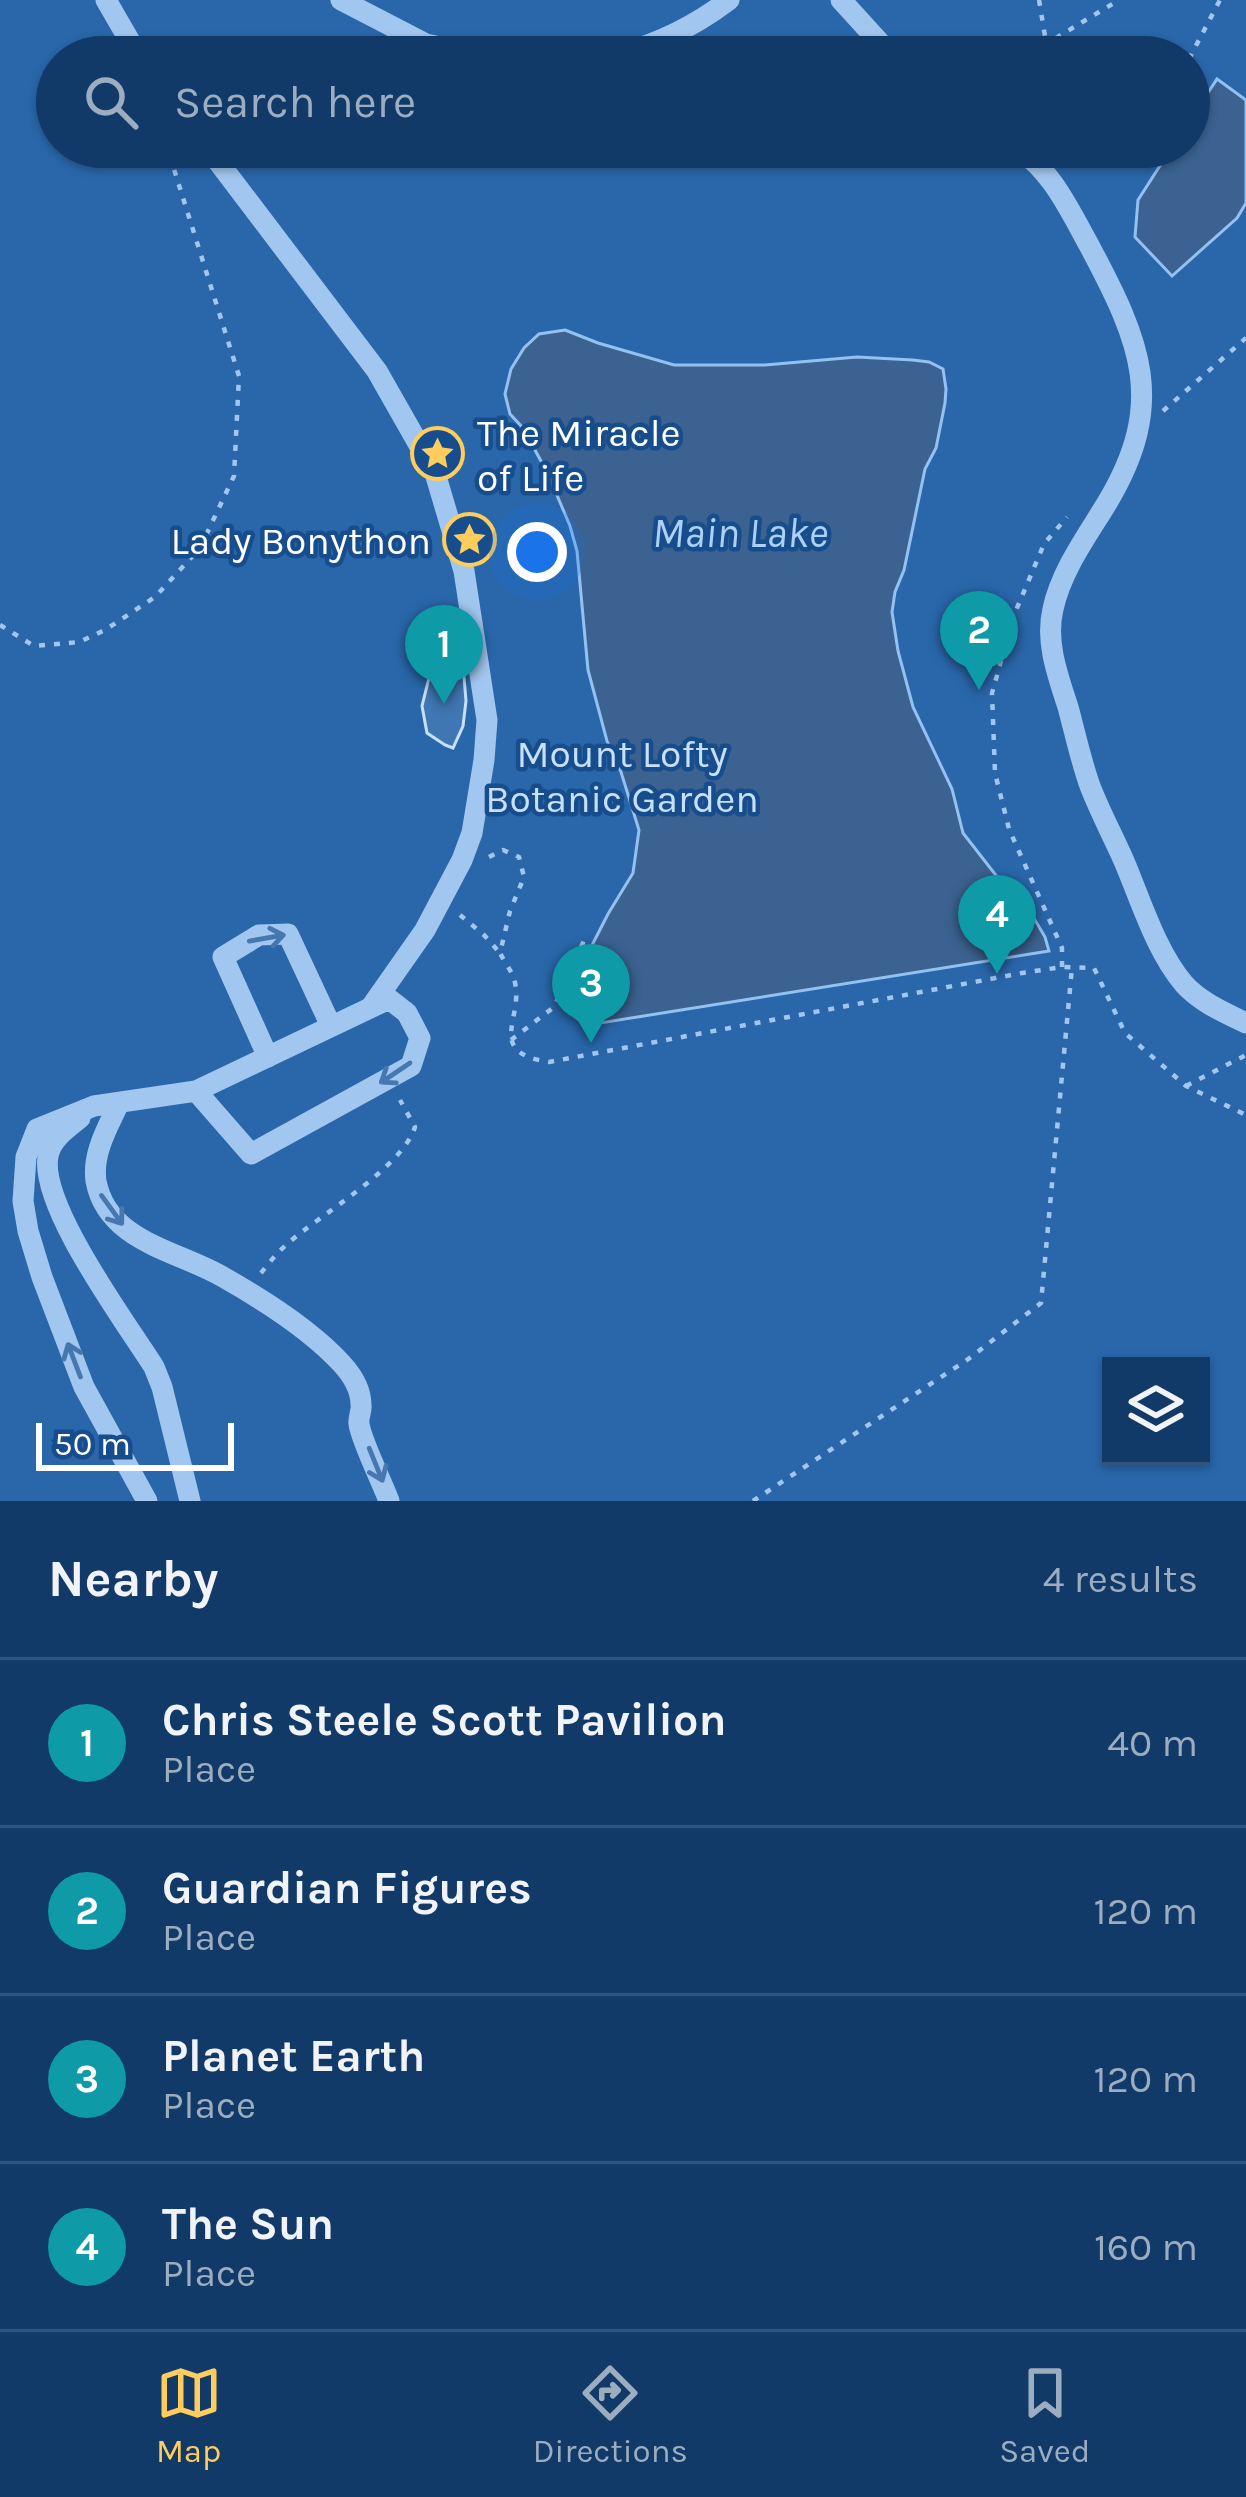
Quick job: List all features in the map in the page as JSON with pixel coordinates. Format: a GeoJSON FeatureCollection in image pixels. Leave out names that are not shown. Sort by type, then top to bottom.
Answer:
{"type":"FeatureCollection","features":[{"type":"Feature","properties":{"kind":"lane"},"geometry":{"type":"LineString","coordinates":[[106,0],[127,36]]}},
{"type":"Feature","properties":{"kind":"lane"},"geometry":{"type":"LineString","coordinates":[[341,0],[411,36]]}},
{"type":"Feature","properties":{"kind":"lane"},"geometry":{"type":"LineString","coordinates":[[668,36],[729,0]]}},
{"type":"Feature","properties":{"kind":"lane"},"geometry":{"type":"LineString","coordinates":[[841,0],[873,36]]}},
{"type":"Feature","properties":{"kind":"lane"},"geometry":{"type":"LineString","coordinates":[[223,168],[377,371],[435,473],[464,571],[487,720],[472,833],[425,929],[371,1007]]}},
{"type":"Feature","properties":{"kind":"lane"},"geometry":{"type":"LineString","coordinates":[[1038,168],[1063,201],[1115,297],[1140,359],[1142,400],[1127,469],[1076,554],[1053,608],[1050,642],[1090,787],[1155,936],[1185,986],[1246,1023]]}},
{"type":"Feature","properties":{"kind":"lane"},"geometry":{"type":"LineString","coordinates":[[268,1057],[223,957],[259,934],[288,934],[332,1026]]}},
{"type":"Feature","properties":{"kind":"lane"},"geometry":{"type":"LineString","coordinates":[[147,1501],[84,1387],[28,1232],[23,1201],[26,1157],[37,1129],[94,1106],[196,1091],[388,999],[407,1013],[420,1038],[411,1066],[251,1154],[196,1091]]}},
{"type":"Feature","properties":{"kind":"lane"},"geometry":{"type":"LineString","coordinates":[[118,1102],[95,1167],[104,1203],[134,1235],[246,1291],[342,1364],[356,1384],[362,1404],[359,1424],[389,1501]]}},
{"type":"Feature","properties":{"kind":"lane"},"geometry":{"type":"LineString","coordinates":[[94,1106],[55,1139],[46,1170],[50,1187],[71,1238],[154,1367],[190,1501]]}},
{"type":"Feature","properties":{"kind":"path"},"geometry":{"type":"LineString","coordinates":[[1039,0],[1045,36]]}},
{"type":"Feature","properties":{"kind":"path"},"geometry":{"type":"LineString","coordinates":[[1059,36],[1119,0]]}},
{"type":"Feature","properties":{"kind":"path"},"geometry":{"type":"LineString","coordinates":[[1201,36],[1220,0]]}},
{"type":"Feature","properties":{"kind":"path"},"geometry":{"type":"LineString","coordinates":[[0,625],[34,646],[79,642],[105,630],[154,597],[200,548],[234,476],[239,376],[174,168]]}},
{"type":"Feature","properties":{"kind":"path"},"geometry":{"type":"LineString","coordinates":[[1138,433],[1246,338]]}},
{"type":"Feature","properties":{"kind":"path"},"geometry":{"type":"LineString","coordinates":[[487,858],[503,850],[518,857],[524,877],[500,953]]}},
{"type":"Feature","properties":{"kind":"path"},"geometry":{"type":"LineString","coordinates":[[440,902],[466,919],[500,953],[514,980],[512,1040],[530,1059],[549,1062],[1022,973],[1094,968],[1125,1033],[1186,1086],[1246,1115]]}},
{"type":"Feature","properties":{"kind":"path"},"geometry":{"type":"LineString","coordinates":[[512,1040],[554,1007],[587,934]]}},
{"type":"Feature","properties":{"kind":"path"},"geometry":{"type":"LineString","coordinates":[[753,1501],[967,1360],[1041,1304],[1072,967]]}},
{"type":"Feature","properties":{"kind":"path"},"geometry":{"type":"LineString","coordinates":[[1186,1086],[1246,1055]]}},
{"type":"Feature","properties":{"kind":"path"},"geometry":{"type":"LineString","coordinates":[[246,1291],[283,1247],[356,1191],[411,1139],[416,1126],[386,1080]]}},
{"type":"Feature","properties":{"kind":"green space","name":"Mount Lofty Botanic Garden"},"geometry":{"type":"Polygon","coordinates":[[[0,0],[1246,0],[1246,1501],[0,1501],[0,0]]]}},
{"type":"Feature","properties":{"kind":"water"},"geometry":{"type":"Polygon","coordinates":[[[1217,79],[1246,100],[1246,203],[1237,218],[1172,276],[1135,237],[1138,200],[1159,168],[1210,168],[1210,90],[1217,79]]]}},
{"type":"Feature","properties":{"kind":"water","name":"Main Lake"},"geometry":{"type":"Polygon","coordinates":[[[565,330],[674,365],[765,365],[857,357],[929,362],[943,369],[945,403],[936,448],[925,469],[895,592],[892,612],[898,651],[913,707],[952,789],[963,833],[1005,887],[1028,908],[1049,951],[600,1023],[579,1020],[569,1012],[568,992],[633,873],[639,830],[588,670],[577,551],[570,526],[548,474],[510,414],[505,394],[511,369],[524,348],[539,334],[565,330]]]}},
{"type":"Feature","properties":{"kind":"building"},"geometry":{"type":"Polygon","coordinates":[[[457,660],[466,701],[463,726],[453,748],[427,733],[422,706],[429,678],[447,661],[457,660]]]}},
{"type":"Feature","properties":{"kind":"place","name":"The Miracle of Life"},"geometry":{"type":"Point","coordinates":[438,454]}},
{"type":"Feature","properties":{"kind":"place","name":"Lady Bonython"},"geometry":{"type":"Point","coordinates":[470,540]}},
{"type":"Feature","properties":{"kind":"place","name":"Guardian Figures"},"geometry":{"type":"Point","coordinates":[979,690]}},
{"type":"Feature","properties":{"kind":"place","name":"Chris Steele Scott Pavilion"},"geometry":{"type":"Point","coordinates":[444,704]}},
{"type":"Feature","properties":{"kind":"place","name":"The Sun"},"geometry":{"type":"Point","coordinates":[997,974]}},
{"type":"Feature","properties":{"kind":"place","name":"Planet Earth"},"geometry":{"type":"Point","coordinates":[591,1043]}}]}
